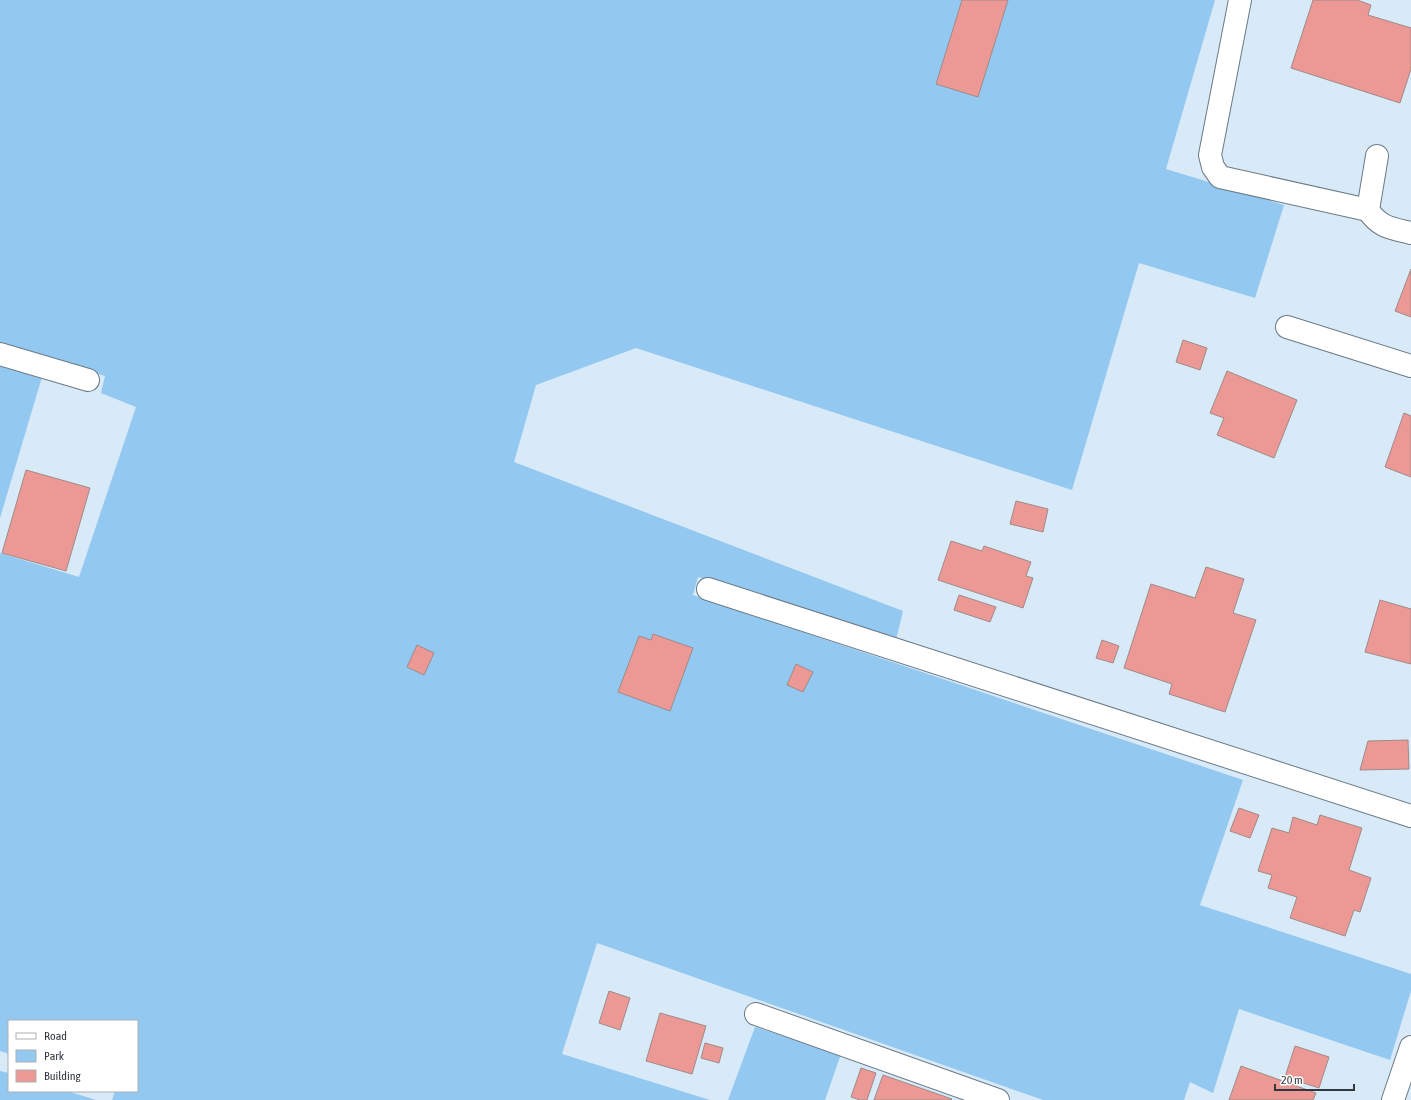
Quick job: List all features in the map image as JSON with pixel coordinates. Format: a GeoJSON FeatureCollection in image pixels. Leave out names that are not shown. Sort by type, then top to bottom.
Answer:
{"type":"FeatureCollection","features":[{"type":"Feature","properties":{"kind":"street"},"geometry":{"type":"LineString","coordinates":[[1240,0],[1210,155],[1213,168],[1220,177],[1368,210]]}},
{"type":"Feature","properties":{"kind":"street"},"geometry":{"type":"LineString","coordinates":[[1377,156],[1368,210],[1374,219],[1384,226],[1411,233]]}},
{"type":"Feature","properties":{"kind":"street"},"geometry":{"type":"LineString","coordinates":[[1287,327],[1411,366]]}},
{"type":"Feature","properties":{"kind":"street"},"geometry":{"type":"LineString","coordinates":[[0,354],[88,380]]}},
{"type":"Feature","properties":{"kind":"street"},"geometry":{"type":"LineString","coordinates":[[708,589],[1411,816]]}},
{"type":"Feature","properties":{"kind":"street"},"geometry":{"type":"LineString","coordinates":[[756,1014],[998,1100]]}},
{"type":"Feature","properties":{"kind":"street"},"geometry":{"type":"LineString","coordinates":[[1393,1100],[1411,1047]]}},
{"type":"Feature","properties":{"kind":"green space"},"geometry":{"type":"Polygon","coordinates":[[[0,0],[1215,0],[1166,169],[1284,205],[1255,298],[1139,263],[1072,490],[636,348],[536,385],[514,462],[903,611],[896,640],[698,577],[693,595],[1243,780],[1200,905],[1411,974],[1411,991],[1390,1060],[1239,1009],[1213,1093],[1190,1082],[1184,1100],[1043,1100],[597,943],[562,1054],[710,1100],[112,1100],[115,1092],[138,1092],[138,1020],[8,1020],[8,1054],[0,1051],[0,553],[79,577],[136,407],[101,393],[105,376],[0,344],[0,0]]]}},
{"type":"Feature","properties":{"kind":"green space"},"geometry":{"type":"Polygon","coordinates":[[[0,364],[42,377],[0,518],[0,364]]]}},
{"type":"Feature","properties":{"kind":"green space"},"geometry":{"type":"Polygon","coordinates":[[[755,1027],[841,1054],[825,1100],[728,1100],[755,1027]]]}},
{"type":"Feature","properties":{"kind":"green space"},"geometry":{"type":"Polygon","coordinates":[[[0,1071],[8,1073],[8,1092],[70,1092],[96,1100],[0,1100],[0,1071]]]}},
{"type":"Feature","properties":{"kind":"building"},"geometry":{"type":"Polygon","coordinates":[[[962,0],[1008,0],[978,97],[936,84],[962,0]]]}},
{"type":"Feature","properties":{"kind":"building"},"geometry":{"type":"Polygon","coordinates":[[[1313,0],[1357,0],[1371,5],[1368,15],[1411,28],[1411,69],[1400,103],[1291,68],[1313,0]]]}},
{"type":"Feature","properties":{"kind":"building"},"geometry":{"type":"Polygon","coordinates":[[[1411,269],[1411,317],[1395,311],[1411,269]]]}},
{"type":"Feature","properties":{"kind":"building"},"geometry":{"type":"Polygon","coordinates":[[[1183,340],[1207,348],[1200,370],[1176,362],[1183,340]]]}},
{"type":"Feature","properties":{"kind":"building"},"geometry":{"type":"Polygon","coordinates":[[[1227,371],[1297,400],[1274,458],[1217,435],[1224,418],[1210,413],[1227,371]]]}},
{"type":"Feature","properties":{"kind":"building"},"geometry":{"type":"Polygon","coordinates":[[[1404,413],[1411,416],[1411,477],[1385,467],[1404,413]]]}},
{"type":"Feature","properties":{"kind":"building"},"geometry":{"type":"Polygon","coordinates":[[[26,470],[90,488],[66,571],[2,553],[26,470]]]}},
{"type":"Feature","properties":{"kind":"building"},"geometry":{"type":"Polygon","coordinates":[[[1016,501],[1048,509],[1043,532],[1010,524],[1016,501]]]}},
{"type":"Feature","properties":{"kind":"building"},"geometry":{"type":"Polygon","coordinates":[[[951,541],[982,551],[984,546],[1031,562],[1026,576],[1033,578],[1023,608],[938,580],[951,541]]]}},
{"type":"Feature","properties":{"kind":"building"},"geometry":{"type":"Polygon","coordinates":[[[1206,567],[1244,579],[1233,613],[1256,620],[1225,712],[1169,694],[1172,684],[1124,668],[1151,584],[1195,598],[1206,567]]]}},
{"type":"Feature","properties":{"kind":"building"},"geometry":{"type":"Polygon","coordinates":[[[959,595],[996,607],[990,622],[954,610],[959,595]]]}},
{"type":"Feature","properties":{"kind":"building"},"geometry":{"type":"Polygon","coordinates":[[[1380,600],[1411,609],[1411,664],[1365,652],[1380,600]]]}},
{"type":"Feature","properties":{"kind":"building"},"geometry":{"type":"Polygon","coordinates":[[[653,634],[693,648],[670,711],[618,692],[639,636],[651,640],[653,634]]]}},
{"type":"Feature","properties":{"kind":"building"},"geometry":{"type":"Polygon","coordinates":[[[1102,640],[1119,646],[1113,663],[1096,658],[1102,640]]]}},
{"type":"Feature","properties":{"kind":"building"},"geometry":{"type":"Polygon","coordinates":[[[417,645],[434,653],[424,675],[407,667],[417,645]]]}},
{"type":"Feature","properties":{"kind":"building"},"geometry":{"type":"Polygon","coordinates":[[[796,664],[813,672],[803,692],[787,685],[796,664]]]}},
{"type":"Feature","properties":{"kind":"building"},"geometry":{"type":"Polygon","coordinates":[[[1408,740],[1409,769],[1360,770],[1368,741],[1408,740]]]}},
{"type":"Feature","properties":{"kind":"building"},"geometry":{"type":"Polygon","coordinates":[[[1239,808],[1259,815],[1250,838],[1230,831],[1239,808]]]}},
{"type":"Feature","properties":{"kind":"building"},"geometry":{"type":"Polygon","coordinates":[[[1320,815],[1362,828],[1349,870],[1371,878],[1360,912],[1354,910],[1345,936],[1290,918],[1297,897],[1268,888],[1272,875],[1258,871],[1272,828],[1289,833],[1293,817],[1317,825],[1320,815]]]}},
{"type":"Feature","properties":{"kind":"building"},"geometry":{"type":"Polygon","coordinates":[[[609,991],[630,998],[620,1030],[599,1023],[609,991]]]}},
{"type":"Feature","properties":{"kind":"building"},"geometry":{"type":"Polygon","coordinates":[[[660,1013],[706,1026],[692,1074],[646,1061],[660,1013]]]}},
{"type":"Feature","properties":{"kind":"building"},"geometry":{"type":"Polygon","coordinates":[[[705,1043],[723,1048],[719,1063],[701,1058],[705,1043]]]}},
{"type":"Feature","properties":{"kind":"building"},"geometry":{"type":"Polygon","coordinates":[[[1295,1046],[1329,1057],[1319,1088],[1285,1077],[1295,1046]]]}},
{"type":"Feature","properties":{"kind":"building"},"geometry":{"type":"Polygon","coordinates":[[[1241,1066],[1316,1093],[1313,1100],[1229,1100],[1241,1066]]]}},
{"type":"Feature","properties":{"kind":"building"},"geometry":{"type":"Polygon","coordinates":[[[861,1068],[876,1073],[867,1100],[860,1100],[851,1097],[861,1068]]]}},
{"type":"Feature","properties":{"kind":"building"},"geometry":{"type":"Polygon","coordinates":[[[883,1075],[952,1099],[874,1100],[883,1075]]]}}]}
